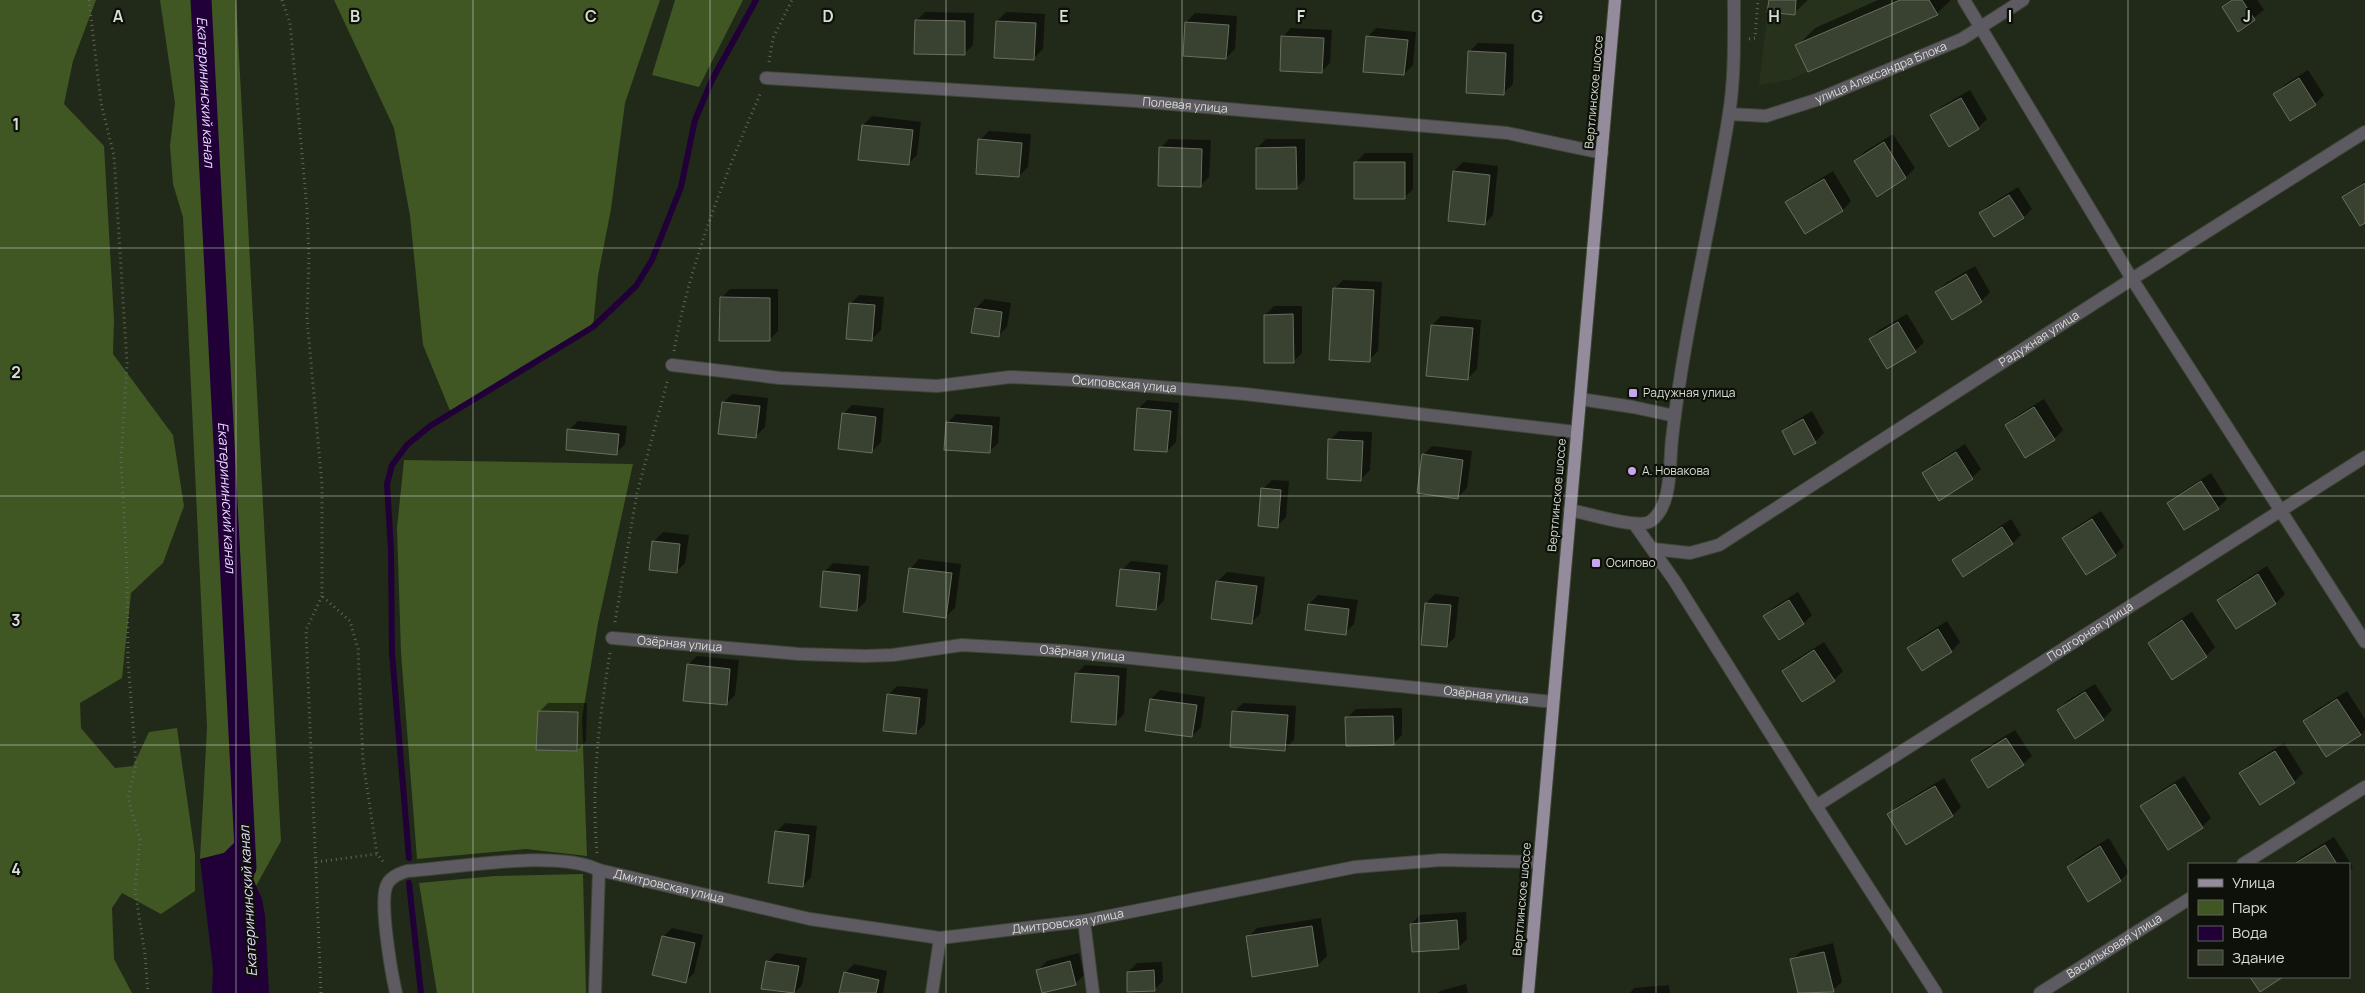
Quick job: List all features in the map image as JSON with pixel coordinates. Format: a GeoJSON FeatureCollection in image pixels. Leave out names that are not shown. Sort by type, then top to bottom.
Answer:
{"type":"FeatureCollection","features":[{"type":"Feature","properties":{"kind":"main road","name":"Вертлинское шоссе"},"geometry":{"type":"LineString","coordinates":[[1528,993],[1576,432],[1616,0]]}},
{"type":"Feature","properties":{"kind":"street"},"geometry":{"type":"LineString","coordinates":[[1570,510],[1635,525],[1650,522],[1661,509],[1666,493],[1674,416],[1729,114],[1734,40],[1734,0]]}},
{"type":"Feature","properties":{"kind":"street"},"geometry":{"type":"LineString","coordinates":[[1964,0],[2132,279],[2365,642]]}},
{"type":"Feature","properties":{"kind":"street","name":"улица Александра Блока"},"geometry":{"type":"LineString","coordinates":[[1729,114],[1766,116],[1816,100],[1962,39],[2023,0]]}},
{"type":"Feature","properties":{"kind":"street","name":"Полевая улица"},"geometry":{"type":"LineString","coordinates":[[766,78],[1136,101],[1507,133],[1602,153]]}},
{"type":"Feature","properties":{"kind":"street","name":"Радужная улица"},"geometry":{"type":"LineString","coordinates":[[1653,550],[1690,553],[1719,545],[2132,279],[2365,132]]}},
{"type":"Feature","properties":{"kind":"street","name":"Осиповская улица"},"geometry":{"type":"LineString","coordinates":[[672,365],[780,378],[937,386],[1010,377],[1074,380],[1245,394],[1576,432]]}},
{"type":"Feature","properties":{"kind":"street"},"geometry":{"type":"LineString","coordinates":[[1580,399],[1633,407],[1674,416]]}},
{"type":"Feature","properties":{"kind":"street","name":"Подгорная улица"},"geometry":{"type":"LineString","coordinates":[[1816,806],[2365,457]]}},
{"type":"Feature","properties":{"kind":"street"},"geometry":{"type":"LineString","coordinates":[[1635,525],[1653,550],[1936,993]]}},
{"type":"Feature","properties":{"kind":"street","name":"Озёрная улица"},"geometry":{"type":"LineString","coordinates":[[612,638],[799,654],[865,656],[893,655],[962,645],[1064,650],[1553,702]]}},
{"type":"Feature","properties":{"kind":"street"},"geometry":{"type":"LineString","coordinates":[[2245,863],[2365,787]]}},
{"type":"Feature","properties":{"kind":"street","name":"Дмитровская улица"},"geometry":{"type":"LineString","coordinates":[[395,875],[407,871],[516,860],[585,863],[599,870],[726,902],[849,927],[940,938],[1084,921],[1355,867],[1441,860],[1539,862]]}},
{"type":"Feature","properties":{"kind":"street"},"geometry":{"type":"LineString","coordinates":[[595,993],[599,870]]}},
{"type":"Feature","properties":{"kind":"street"},"geometry":{"type":"LineString","coordinates":[[395,875],[386,886],[385,908],[390,962],[396,993]]}},
{"type":"Feature","properties":{"kind":"street","name":"Васильковая улица"},"geometry":{"type":"LineString","coordinates":[[2040,993],[2188,899]]}},
{"type":"Feature","properties":{"kind":"street"},"geometry":{"type":"LineString","coordinates":[[1084,921],[1093,993]]}},
{"type":"Feature","properties":{"kind":"street"},"geometry":{"type":"LineString","coordinates":[[932,993],[940,938]]}},
{"type":"Feature","properties":{"kind":"path"},"geometry":{"type":"LineString","coordinates":[[89,0],[101,104],[114,156],[127,363],[121,462],[127,568],[128,660],[136,764],[128,798],[140,840],[135,890],[145,955],[148,993]]}},
{"type":"Feature","properties":{"kind":"path"},"geometry":{"type":"LineString","coordinates":[[282,0],[290,23],[307,209],[309,256],[307,318],[322,485],[322,596],[306,630],[321,993]]}},
{"type":"Feature","properties":{"kind":"path"},"geometry":{"type":"LineString","coordinates":[[599,870],[594,817],[594,779],[600,716],[636,493],[672,365],[679,322],[709,224],[766,78],[773,38],[792,0]]}},
{"type":"Feature","properties":{"kind":"path"},"geometry":{"type":"LineString","coordinates":[[1734,40],[1755,38],[1758,0]]}},
{"type":"Feature","properties":{"kind":"path"},"geometry":{"type":"LineString","coordinates":[[322,596],[350,621],[358,649],[363,761],[377,854],[395,875]]}},
{"type":"Feature","properties":{"kind":"path"},"geometry":{"type":"LineString","coordinates":[[316,862],[377,854]]}},
{"type":"Feature","properties":{"kind":"shaded area"},"geometry":{"type":"Polygon","coordinates":[[[1769,0],[1929,0],[1938,15],[1789,80],[1759,85],[1769,0]]]}},
{"type":"Feature","properties":{"kind":"green space"},"geometry":{"type":"Polygon","coordinates":[[[0,0],[96,0],[73,61],[64,104],[104,146],[114,319],[113,354],[173,435],[184,506],[163,563],[131,593],[122,678],[80,703],[81,728],[115,768],[133,766],[149,732],[177,728],[195,855],[195,891],[161,914],[122,893],[112,908],[114,959],[132,993],[0,993],[0,0]]]}},
{"type":"Feature","properties":{"kind":"green space"},"geometry":{"type":"Polygon","coordinates":[[[160,0],[236,0],[281,841],[256,886],[248,868],[251,846],[237,840],[224,853],[200,859],[207,727],[183,217],[173,184],[170,146],[175,103],[160,0]]]}},
{"type":"Feature","properties":{"kind":"green space"},"geometry":{"type":"Polygon","coordinates":[[[334,0],[660,0],[625,103],[611,209],[598,276],[593,327],[451,413],[423,345],[410,216],[394,128],[334,0]]]}},
{"type":"Feature","properties":{"kind":"green space"},"geometry":{"type":"Polygon","coordinates":[[[675,0],[743,0],[699,87],[652,75],[675,0]]]}},
{"type":"Feature","properties":{"kind":"green space"},"geometry":{"type":"Polygon","coordinates":[[[404,460],[633,464],[598,623],[582,718],[587,856],[526,849],[417,859],[401,653],[397,528],[404,460]]]}},
{"type":"Feature","properties":{"kind":"green space"},"geometry":{"type":"Polygon","coordinates":[[[583,874],[586,993],[437,993],[419,883],[495,876],[583,874]]]}},
{"type":"Feature","properties":{"kind":"water"},"geometry":{"type":"Polygon","coordinates":[[[237,840],[247,840],[251,846],[248,868],[262,899],[265,915],[269,993],[212,993],[213,969],[200,859],[224,853],[237,840]]]}},
{"type":"Feature","properties":{"kind":"building"},"geometry":{"type":"Polygon","coordinates":[[[1769,0],[1796,0],[1795,15],[1767,12],[1769,0]]]}},
{"type":"Feature","properties":{"kind":"building"},"geometry":{"type":"Polygon","coordinates":[[[1900,0],[1929,0],[1938,15],[1808,72],[1795,45],[1900,0]]]}},
{"type":"Feature","properties":{"kind":"building"},"geometry":{"type":"Polygon","coordinates":[[[2232,0],[2242,0],[2255,20],[2238,32],[2222,7],[2232,0]]]}},
{"type":"Feature","properties":{"kind":"building"},"geometry":{"type":"Polygon","coordinates":[[[915,20],[965,21],[965,55],[914,54],[915,20]]]}},
{"type":"Feature","properties":{"kind":"building"},"geometry":{"type":"Polygon","coordinates":[[[996,21],[1036,23],[1034,60],[994,58],[996,21]]]}},
{"type":"Feature","properties":{"kind":"building"},"geometry":{"type":"Polygon","coordinates":[[[1185,22],[1229,25],[1226,59],[1183,56],[1185,22]]]}},
{"type":"Feature","properties":{"kind":"building"},"geometry":{"type":"Polygon","coordinates":[[[1281,36],[1324,38],[1322,73],[1280,71],[1281,36]]]}},
{"type":"Feature","properties":{"kind":"building"},"geometry":{"type":"Polygon","coordinates":[[[1366,36],[1408,40],[1404,75],[1363,72],[1366,36]]]}},
{"type":"Feature","properties":{"kind":"building"},"geometry":{"type":"Polygon","coordinates":[[[1468,51],[1506,53],[1504,95],[1466,93],[1468,51]]]}},
{"type":"Feature","properties":{"kind":"building"},"geometry":{"type":"Polygon","coordinates":[[[2299,78],[2316,105],[2290,121],[2273,94],[2299,78]]]}},
{"type":"Feature","properties":{"kind":"building"},"geometry":{"type":"Polygon","coordinates":[[[1961,98],[1979,129],[1949,147],[1930,115],[1961,98]]]}},
{"type":"Feature","properties":{"kind":"building"},"geometry":{"type":"Polygon","coordinates":[[[862,125],[913,130],[909,165],[858,160],[862,125]]]}},
{"type":"Feature","properties":{"kind":"building"},"geometry":{"type":"Polygon","coordinates":[[[978,139],[1022,143],[1019,177],[976,174],[978,139]]]}},
{"type":"Feature","properties":{"kind":"building"},"geometry":{"type":"Polygon","coordinates":[[[1884,142],[1906,178],[1877,197],[1854,161],[1884,142]]]}},
{"type":"Feature","properties":{"kind":"building"},"geometry":{"type":"Polygon","coordinates":[[[1159,147],[1202,149],[1201,187],[1158,186],[1159,147]]]}},
{"type":"Feature","properties":{"kind":"building"},"geometry":{"type":"Polygon","coordinates":[[[1296,147],[1297,189],[1256,189],[1256,148],[1296,147]]]}},
{"type":"Feature","properties":{"kind":"building"},"geometry":{"type":"Polygon","coordinates":[[[1354,162],[1405,162],[1405,199],[1354,199],[1354,162]]]}},
{"type":"Feature","properties":{"kind":"building"},"geometry":{"type":"Polygon","coordinates":[[[1453,171],[1490,175],[1485,225],[1448,221],[1453,171]]]}},
{"type":"Feature","properties":{"kind":"building"},"geometry":{"type":"Polygon","coordinates":[[[1824,179],[1843,211],[1805,234],[1785,202],[1824,179]]]}},
{"type":"Feature","properties":{"kind":"building"},"geometry":{"type":"Polygon","coordinates":[[[2365,183],[2365,223],[2360,226],[2342,197],[2365,183]]]}},
{"type":"Feature","properties":{"kind":"building"},"geometry":{"type":"Polygon","coordinates":[[[2009,195],[2024,218],[1994,237],[1979,213],[2009,195]]]}},
{"type":"Feature","properties":{"kind":"building"},"geometry":{"type":"Polygon","coordinates":[[[1966,274],[1982,302],[1952,320],[1935,292],[1966,274]]]}},
{"type":"Feature","properties":{"kind":"building"},"geometry":{"type":"Polygon","coordinates":[[[1333,288],[1374,290],[1370,362],[1329,360],[1333,288]]]}},
{"type":"Feature","properties":{"kind":"building"},"geometry":{"type":"Polygon","coordinates":[[[720,297],[770,298],[770,341],[719,341],[720,297]]]}},
{"type":"Feature","properties":{"kind":"building"},"geometry":{"type":"Polygon","coordinates":[[[849,303],[875,305],[872,341],[846,339],[849,303]]]}},
{"type":"Feature","properties":{"kind":"building"},"geometry":{"type":"Polygon","coordinates":[[[975,308],[1002,312],[999,337],[971,333],[975,308]]]}},
{"type":"Feature","properties":{"kind":"building"},"geometry":{"type":"Polygon","coordinates":[[[1293,314],[1294,363],[1264,363],[1264,315],[1293,314]]]}},
{"type":"Feature","properties":{"kind":"building"},"geometry":{"type":"Polygon","coordinates":[[[1898,322],[1916,352],[1887,369],[1869,339],[1898,322]]]}},
{"type":"Feature","properties":{"kind":"building"},"geometry":{"type":"Polygon","coordinates":[[[1431,325],[1473,328],[1468,380],[1426,376],[1431,325]]]}},
{"type":"Feature","properties":{"kind":"building"},"geometry":{"type":"Polygon","coordinates":[[[722,402],[760,406],[756,438],[718,434],[722,402]]]}},
{"type":"Feature","properties":{"kind":"building"},"geometry":{"type":"Polygon","coordinates":[[[2034,407],[2055,440],[2025,458],[2005,425],[2034,407]]]}},
{"type":"Feature","properties":{"kind":"building"},"geometry":{"type":"Polygon","coordinates":[[[1137,408],[1171,411],[1167,452],[1134,450],[1137,408]]]}},
{"type":"Feature","properties":{"kind":"building"},"geometry":{"type":"Polygon","coordinates":[[[842,413],[876,417],[872,453],[838,449],[842,413]]]}},
{"type":"Feature","properties":{"kind":"building"},"geometry":{"type":"Polygon","coordinates":[[[1803,419],[1816,443],[1794,455],[1782,431],[1803,419]]]}},
{"type":"Feature","properties":{"kind":"building"},"geometry":{"type":"Polygon","coordinates":[[[946,422],[992,426],[990,453],[944,450],[946,422]]]}},
{"type":"Feature","properties":{"kind":"building"},"geometry":{"type":"Polygon","coordinates":[[[567,429],[619,434],[617,455],[566,450],[567,429]]]}},
{"type":"Feature","properties":{"kind":"building"},"geometry":{"type":"Polygon","coordinates":[[[1328,439],[1363,441],[1361,481],[1327,479],[1328,439]]]}},
{"type":"Feature","properties":{"kind":"building"},"geometry":{"type":"Polygon","coordinates":[[[1956,452],[1973,479],[1939,501],[1922,473],[1956,452]]]}},
{"type":"Feature","properties":{"kind":"building"},"geometry":{"type":"Polygon","coordinates":[[[1422,454],[1463,460],[1458,499],[1417,493],[1422,454]]]}},
{"type":"Feature","properties":{"kind":"building"},"geometry":{"type":"Polygon","coordinates":[[[2201,481],[2219,509],[2184,530],[2167,503],[2201,481]]]}},
{"type":"Feature","properties":{"kind":"building"},"geometry":{"type":"Polygon","coordinates":[[[1261,488],[1281,490],[1278,528],[1258,526],[1261,488]]]}},
{"type":"Feature","properties":{"kind":"building"},"geometry":{"type":"Polygon","coordinates":[[[2092,519],[2116,556],[2086,575],[2062,538],[2092,519]]]}},
{"type":"Feature","properties":{"kind":"building"},"geometry":{"type":"Polygon","coordinates":[[[2002,527],[2013,544],[1963,577],[1952,560],[2002,527]]]}},
{"type":"Feature","properties":{"kind":"building"},"geometry":{"type":"Polygon","coordinates":[[[652,541],[680,544],[677,573],[649,570],[652,541]]]}},
{"type":"Feature","properties":{"kind":"building"},"geometry":{"type":"Polygon","coordinates":[[[909,568],[952,573],[946,618],[903,612],[909,568]]]}},
{"type":"Feature","properties":{"kind":"building"},"geometry":{"type":"Polygon","coordinates":[[[1120,569],[1160,573],[1156,610],[1116,606],[1120,569]]]}},
{"type":"Feature","properties":{"kind":"building"},"geometry":{"type":"Polygon","coordinates":[[[823,571],[860,575],[857,611],[820,607],[823,571]]]}},
{"type":"Feature","properties":{"kind":"building"},"geometry":{"type":"Polygon","coordinates":[[[2258,574],[2276,604],[2236,629],[2217,600],[2258,574]]]}},
{"type":"Feature","properties":{"kind":"building"},"geometry":{"type":"Polygon","coordinates":[[[1216,581],[1257,586],[1252,624],[1211,619],[1216,581]]]}},
{"type":"Feature","properties":{"kind":"building"},"geometry":{"type":"Polygon","coordinates":[[[1789,600],[1804,624],[1779,640],[1763,616],[1789,600]]]}},
{"type":"Feature","properties":{"kind":"building"},"geometry":{"type":"Polygon","coordinates":[[[1425,603],[1451,605],[1447,647],[1421,645],[1425,603]]]}},
{"type":"Feature","properties":{"kind":"building"},"geometry":{"type":"Polygon","coordinates":[[[1308,604],[1349,609],[1346,635],[1305,630],[1308,604]]]}},
{"type":"Feature","properties":{"kind":"building"},"geometry":{"type":"Polygon","coordinates":[[[2182,620],[2207,657],[2172,680],[2148,643],[2182,620]]]}},
{"type":"Feature","properties":{"kind":"building"},"geometry":{"type":"Polygon","coordinates":[[[1938,629],[1952,652],[1922,671],[1907,648],[1938,629]]]}},
{"type":"Feature","properties":{"kind":"building"},"geometry":{"type":"Polygon","coordinates":[[[1814,650],[1835,681],[1802,702],[1782,671],[1814,650]]]}},
{"type":"Feature","properties":{"kind":"building"},"geometry":{"type":"Polygon","coordinates":[[[687,664],[730,669],[727,705],[683,701],[687,664]]]}},
{"type":"Feature","properties":{"kind":"building"},"geometry":{"type":"Polygon","coordinates":[[[1075,673],[1119,676],[1116,725],[1071,722],[1075,673]]]}},
{"type":"Feature","properties":{"kind":"building"},"geometry":{"type":"Polygon","coordinates":[[[2085,692],[2104,720],[2075,739],[2057,710],[2085,692]]]}},
{"type":"Feature","properties":{"kind":"building"},"geometry":{"type":"Polygon","coordinates":[[[887,694],[920,698],[916,734],[883,731],[887,694]]]}},
{"type":"Feature","properties":{"kind":"building"},"geometry":{"type":"Polygon","coordinates":[[[1150,699],[1197,705],[1192,737],[1145,731],[1150,699]]]}},
{"type":"Feature","properties":{"kind":"building"},"geometry":{"type":"Polygon","coordinates":[[[2337,699],[2361,735],[2326,757],[2303,721],[2337,699]]]}},
{"type":"Feature","properties":{"kind":"building"},"geometry":{"type":"Polygon","coordinates":[[[538,711],[578,712],[577,751],[536,750],[538,711]]]}},
{"type":"Feature","properties":{"kind":"building"},"geometry":{"type":"Polygon","coordinates":[[[1232,711],[1288,715],[1285,751],[1230,747],[1232,711]]]}},
{"type":"Feature","properties":{"kind":"building"},"geometry":{"type":"Polygon","coordinates":[[[1393,716],[1394,745],[1346,746],[1345,717],[1393,716]]]}},
{"type":"Feature","properties":{"kind":"building"},"geometry":{"type":"Polygon","coordinates":[[[2006,738],[2024,765],[1988,788],[1971,760],[2006,738]]]}},
{"type":"Feature","properties":{"kind":"building"},"geometry":{"type":"Polygon","coordinates":[[[2275,751],[2295,783],[2260,805],[2239,773],[2275,751]]]}},
{"type":"Feature","properties":{"kind":"building"},"geometry":{"type":"Polygon","coordinates":[[[2175,784],[2203,828],[2168,850],[2140,806],[2175,784]]]}},
{"type":"Feature","properties":{"kind":"building"},"geometry":{"type":"Polygon","coordinates":[[[1935,786],[1953,816],[1906,845],[1887,814],[1935,786]]]}},
{"type":"Feature","properties":{"kind":"building"},"geometry":{"type":"Polygon","coordinates":[[[775,831],[809,835],[803,887],[768,883],[775,831]]]}},
{"type":"Feature","properties":{"kind":"building"},"geometry":{"type":"Polygon","coordinates":[[[2325,845],[2336,863],[2296,863],[2325,845]]]}},
{"type":"Feature","properties":{"kind":"building"},"geometry":{"type":"Polygon","coordinates":[[[2100,846],[2121,881],[2088,902],[2067,867],[2100,846]]]}},
{"type":"Feature","properties":{"kind":"building"},"geometry":{"type":"Polygon","coordinates":[[[1457,920],[1459,949],[1412,952],[1410,924],[1457,920]]]}},
{"type":"Feature","properties":{"kind":"building"},"geometry":{"type":"Polygon","coordinates":[[[1312,926],[1318,966],[1252,977],[1246,936],[1312,926]]]}},
{"type":"Feature","properties":{"kind":"building"},"geometry":{"type":"Polygon","coordinates":[[[662,936],[695,943],[686,983],[652,975],[662,936]]]}},
{"type":"Feature","properties":{"kind":"building"},"geometry":{"type":"Polygon","coordinates":[[[1824,952],[1834,992],[1798,993],[1790,959],[1824,952]]]}},
{"type":"Feature","properties":{"kind":"building"},"geometry":{"type":"Polygon","coordinates":[[[766,961],[799,966],[794,993],[761,989],[766,961]]]}},
{"type":"Feature","properties":{"kind":"building"},"geometry":{"type":"Polygon","coordinates":[[[1070,961],[1076,985],[1042,993],[1036,970],[1070,961]]]}},
{"type":"Feature","properties":{"kind":"building"},"geometry":{"type":"Polygon","coordinates":[[[1154,970],[1155,991],[1127,992],[1127,972],[1154,970]]]}},
{"type":"Feature","properties":{"kind":"building"},"geometry":{"type":"Polygon","coordinates":[[[844,972],[879,980],[876,993],[839,993],[844,972]]]}},
{"type":"Feature","properties":{"kind":"building"},"geometry":{"type":"Polygon","coordinates":[[[2251,978],[2281,978],[2260,992],[2251,978]]]}},
{"type":"Feature","properties":{"kind":"waterway","name":"Екатерининский канал"},"geometry":{"type":"LineString","coordinates":[[201,0],[246,868]]}},
{"type":"Feature","properties":{"kind":"waterway"},"geometry":{"type":"LineString","coordinates":[[409,858],[392,653],[391,550],[387,484],[392,465],[407,445],[430,426],[593,327],[636,286],[652,260],[681,187],[695,120],[712,80],[756,0]]}},
{"type":"Feature","properties":{"kind":"waterway"},"geometry":{"type":"LineString","coordinates":[[409,883],[421,993]]}},
{"type":"Feature","properties":{"kind":"place","name":"Радужная улица"},"geometry":{"type":"Point","coordinates":[1633,393]}},
{"type":"Feature","properties":{"kind":"place","name":"А. Новакова"},"geometry":{"type":"Point","coordinates":[1632,471]}},
{"type":"Feature","properties":{"kind":"place","name":"Осипово"},"geometry":{"type":"Point","coordinates":[1596,563]}}]}
